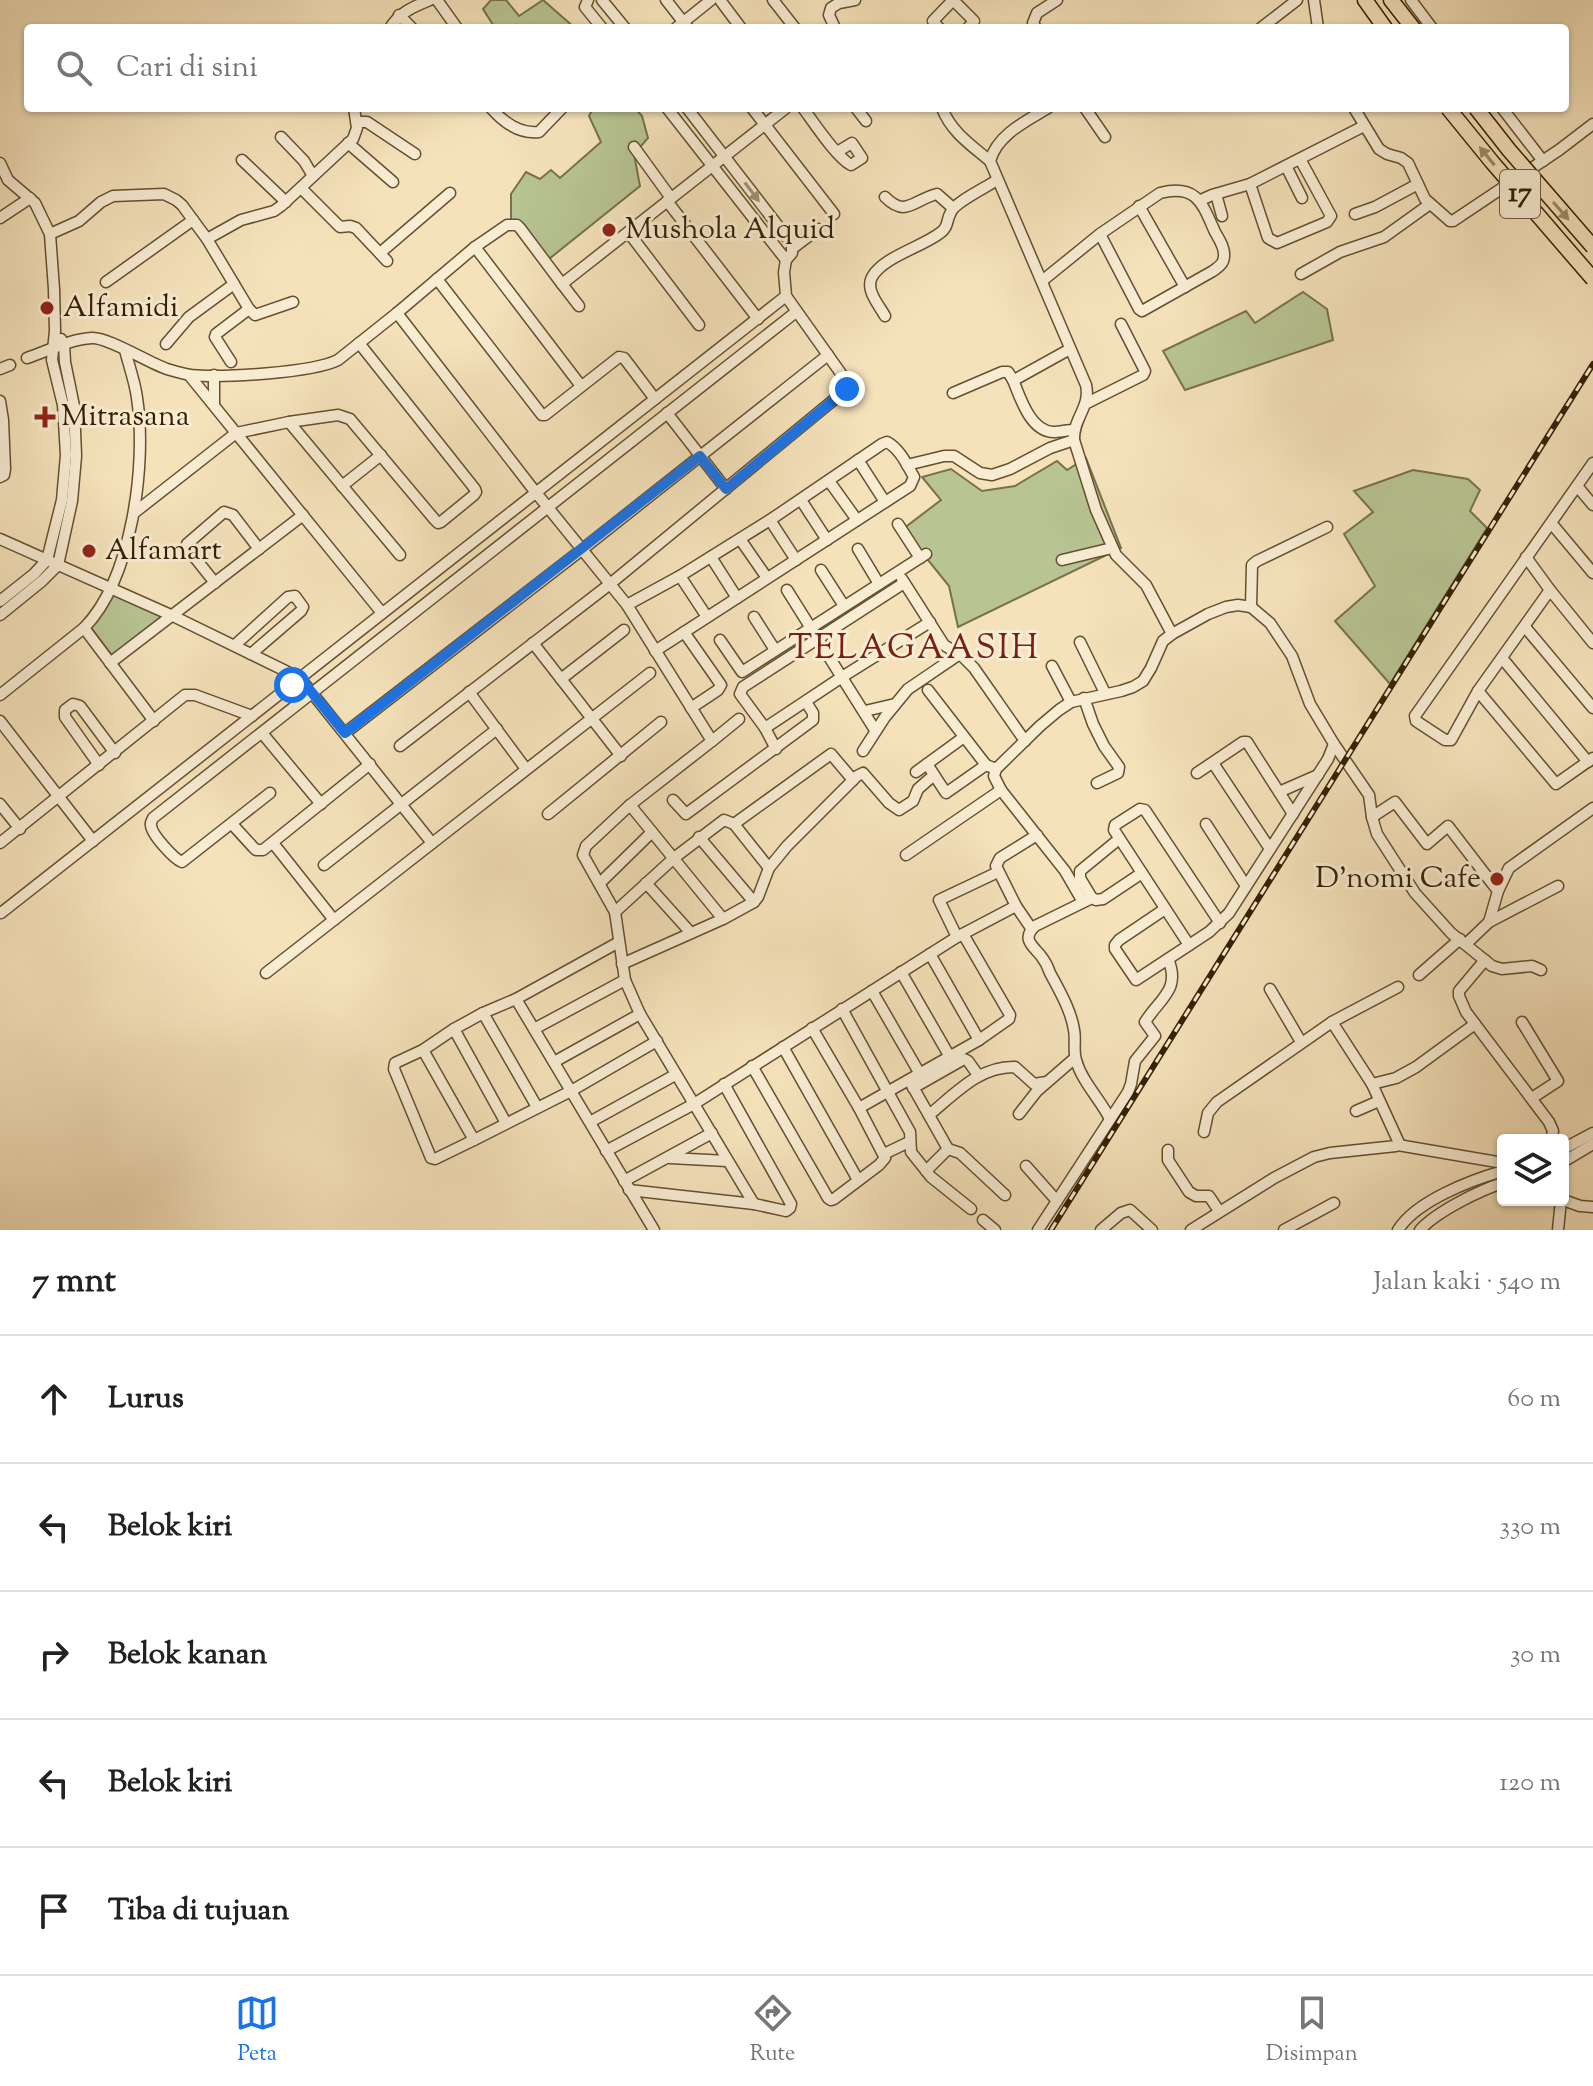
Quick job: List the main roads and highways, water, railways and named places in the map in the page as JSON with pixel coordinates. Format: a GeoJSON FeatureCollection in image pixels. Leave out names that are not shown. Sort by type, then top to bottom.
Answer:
{"type":"FeatureCollection","features":[{"type":"Feature","properties":{"kind":"highway"},"geometry":{"type":"LineString","coordinates":[[1365,0],[1382,24]]}},
{"type":"Feature","properties":{"kind":"highway"},"geometry":{"type":"LineString","coordinates":[[1391,0],[1410,24]]}},
{"type":"Feature","properties":{"kind":"highway","name":"17"},"geometry":{"type":"LineString","coordinates":[[1451,112],[1593,279]]}},
{"type":"Feature","properties":{"kind":"highway","name":"17"},"geometry":{"type":"LineString","coordinates":[[1479,112],[1593,247]]}},
{"type":"Feature","properties":{"kind":"railway"},"geometry":{"type":"LineString","coordinates":[[1051,1230],[1593,364]]}},
{"type":"Feature","properties":{"kind":"place","name":"Mushola Alquid"},"geometry":{"type":"Point","coordinates":[609,230]}},
{"type":"Feature","properties":{"kind":"place","name":"Alfamidi"},"geometry":{"type":"Point","coordinates":[47,308]}},
{"type":"Feature","properties":{"kind":"place","name":"Mitrasana"},"geometry":{"type":"Point","coordinates":[45,417]}},
{"type":"Feature","properties":{"kind":"place","name":"Alfamart"},"geometry":{"type":"Point","coordinates":[89,551]}},
{"type":"Feature","properties":{"kind":"place","name":"D'nomi Cafe"},"geometry":{"type":"Point","coordinates":[1497,879]}},
{"type":"Feature","properties":{"kind":"district","name":"TELAGAASIH"},"geometry":{"type":"Point","coordinates":[914,649]}}]}
